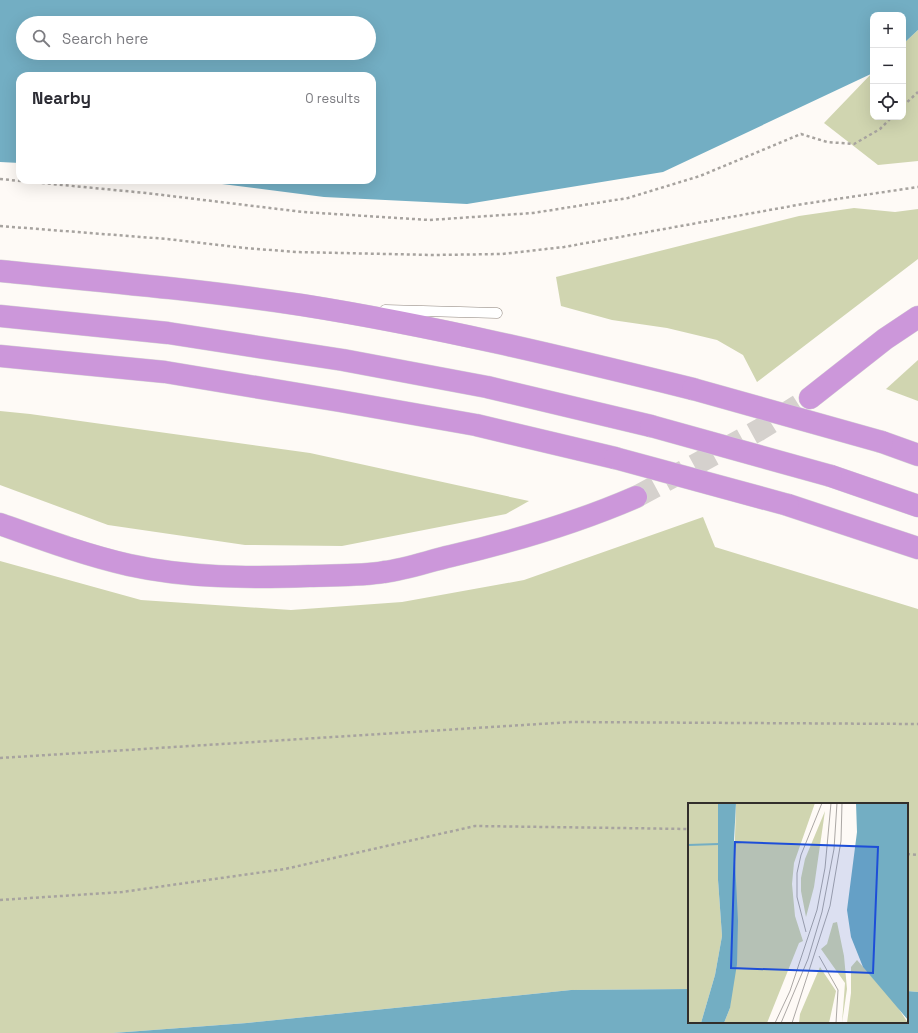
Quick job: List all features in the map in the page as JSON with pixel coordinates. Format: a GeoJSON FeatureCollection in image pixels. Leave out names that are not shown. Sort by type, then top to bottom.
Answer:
{"type":"FeatureCollection","features":[{"type":"Feature","properties":{"kind":"highway"},"geometry":{"type":"LineString","coordinates":[[0,271],[176,288],[303,306],[443,331],[553,354],[693,389],[882,442],[918,455]]}},
{"type":"Feature","properties":{"kind":"highway"},"geometry":{"type":"LineString","coordinates":[[0,316],[168,333],[343,360],[487,387],[651,426],[831,476],[918,506]]}},
{"type":"Feature","properties":{"kind":"highway"},"geometry":{"type":"LineString","coordinates":[[810,398],[885,339],[918,317]]}},
{"type":"Feature","properties":{"kind":"highway"},"geometry":{"type":"LineString","coordinates":[[0,356],[165,372],[476,425],[615,458],[788,505],[918,548]]}},
{"type":"Feature","properties":{"kind":"highway"},"geometry":{"type":"LineString","coordinates":[[0,524],[128,565],[168,572],[261,578],[323,576],[384,572],[508,542],[572,523],[605,511],[636,497]]}},
{"type":"Feature","properties":{"kind":"lane"},"geometry":{"type":"LineString","coordinates":[[303,306],[497,313]]}},
{"type":"Feature","properties":{"kind":"path"},"geometry":{"type":"LineString","coordinates":[[906,103],[918,92]]}},
{"type":"Feature","properties":{"kind":"path"},"geometry":{"type":"LineString","coordinates":[[52,184],[146,193],[302,212],[429,220],[533,213],[628,198],[700,176],[801,134],[827,142],[854,144],[880,129],[889,120]]}},
{"type":"Feature","properties":{"kind":"path"},"geometry":{"type":"LineString","coordinates":[[0,179],[16,181]]}},
{"type":"Feature","properties":{"kind":"path"},"geometry":{"type":"LineString","coordinates":[[0,226],[168,239],[244,248],[296,252],[433,256],[502,254],[564,247],[803,204],[918,187]]}},
{"type":"Feature","properties":{"kind":"path"},"geometry":{"type":"LineString","coordinates":[[0,758],[571,722],[918,724]]}},
{"type":"Feature","properties":{"kind":"path"},"geometry":{"type":"LineString","coordinates":[[0,900],[122,892],[285,869],[475,826],[688,829]]}},
{"type":"Feature","properties":{"kind":"path"},"geometry":{"type":"LineString","coordinates":[[908,854],[918,855]]}},
{"type":"Feature","properties":{"kind":"green space"},"geometry":{"type":"Polygon","coordinates":[[[918,30],[918,161],[878,165],[824,123],[870,75],[870,120],[906,120],[906,41],[918,30]]]}},
{"type":"Feature","properties":{"kind":"green space"},"geometry":{"type":"Polygon","coordinates":[[[854,208],[895,212],[918,209],[918,259],[757,382],[743,355],[717,340],[667,328],[612,320],[561,306],[556,277],[799,216],[854,208]]]}},
{"type":"Feature","properties":{"kind":"green space"},"geometry":{"type":"Polygon","coordinates":[[[918,360],[918,401],[886,389],[918,360]]]}},
{"type":"Feature","properties":{"kind":"green space"},"geometry":{"type":"Polygon","coordinates":[[[0,411],[310,453],[529,501],[506,514],[342,546],[245,545],[108,525],[0,485],[0,411]]]}},
{"type":"Feature","properties":{"kind":"green space"},"geometry":{"type":"Polygon","coordinates":[[[703,517],[715,547],[918,609],[918,992],[908,991],[908,803],[688,803],[688,989],[571,990],[247,1023],[113,1033],[0,1033],[0,561],[141,600],[291,610],[402,602],[524,580],[703,517]]]}},
{"type":"Feature","properties":{"kind":"water"},"geometry":{"type":"Polygon","coordinates":[[[0,0],[918,0],[918,30],[906,41],[906,12],[870,12],[870,74],[663,172],[467,204],[324,197],[222,184],[376,184],[376,72],[16,72],[16,163],[0,162],[0,0]]]}},
{"type":"Feature","properties":{"kind":"water"},"geometry":{"type":"Polygon","coordinates":[[[688,989],[688,1023],[908,1023],[908,991],[918,992],[918,1033],[113,1033],[247,1023],[571,990],[688,989]]]}},
{"type":"Feature","properties":{"kind":"tunnel"},"geometry":{"type":"LineString","coordinates":[[636,497],[759,430],[810,398]]}}]}
